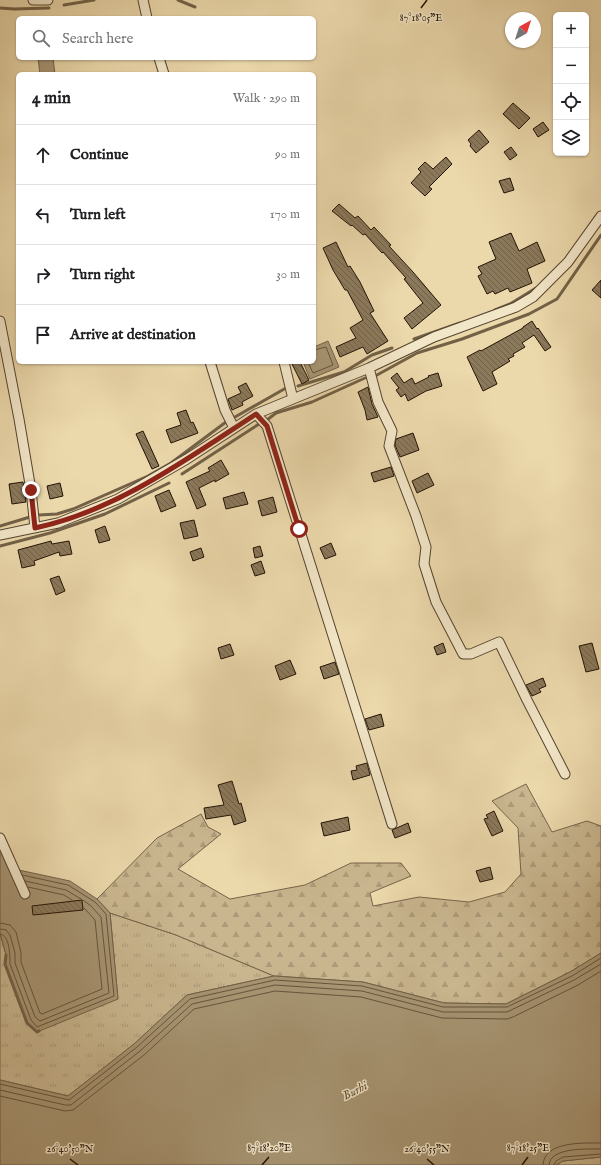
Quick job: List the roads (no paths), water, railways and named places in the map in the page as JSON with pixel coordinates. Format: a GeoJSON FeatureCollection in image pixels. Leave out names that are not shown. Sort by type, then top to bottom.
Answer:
{"type":"FeatureCollection","features":[{"type":"Feature","properties":{"kind":"street"},"geometry":{"type":"LineString","coordinates":[[33,0],[48,0]]}},
{"type":"Feature","properties":{"kind":"street"},"geometry":{"type":"LineString","coordinates":[[142,0],[146,16]]}},
{"type":"Feature","properties":{"kind":"street"},"geometry":{"type":"LineString","coordinates":[[160,60],[163,72]]}},
{"type":"Feature","properties":{"kind":"street"},"geometry":{"type":"LineString","coordinates":[[0,535],[58,523],[118,499],[187,459],[256,414],[369,368],[434,337],[514,308],[532,297],[568,262],[601,216]]}},
{"type":"Feature","properties":{"kind":"street"},"geometry":{"type":"LineString","coordinates":[[0,320],[31,490],[35,528]]}},
{"type":"Feature","properties":{"kind":"street"},"geometry":{"type":"LineString","coordinates":[[211,364],[225,410],[234,428]]}},
{"type":"Feature","properties":{"kind":"street"},"geometry":{"type":"LineString","coordinates":[[284,364],[293,398]]}},
{"type":"Feature","properties":{"kind":"street"},"geometry":{"type":"LineString","coordinates":[[369,368],[378,402],[392,431],[389,446],[418,522],[426,548],[424,564],[436,602],[463,654],[471,654],[499,642],[565,774]]}},
{"type":"Feature","properties":{"kind":"street"},"geometry":{"type":"LineString","coordinates":[[256,414],[267,426],[392,824]]}},
{"type":"Feature","properties":{"kind":"street"},"geometry":{"type":"LineString","coordinates":[[0,838],[25,894]]}},
{"type":"Feature","properties":{"kind":"water"},"geometry":{"type":"Polygon","coordinates":[[[38,60],[53,60],[55,72],[40,72],[38,60]]]}},
{"type":"Feature","properties":{"kind":"water"},"geometry":{"type":"Polygon","coordinates":[[[328,341],[339,367],[310,379],[304,364],[316,364],[316,346],[328,341]]]}},
{"type":"Feature","properties":{"kind":"water"},"geometry":{"type":"Polygon","coordinates":[[[0,838],[14,869],[70,881],[97,899],[110,913],[118,999],[37,1032],[27,1023],[5,964],[6,955],[0,933],[0,838]]]}},
{"type":"Feature","properties":{"kind":"water","name":"Burhi"},"geometry":{"type":"Polygon","coordinates":[[[601,953],[601,1157],[563,1161],[556,1165],[0,1165],[0,1080],[68,1096],[134,1044],[187,995],[274,976],[363,982],[444,1003],[506,1004],[570,972],[601,953]]]}},
{"type":"Feature","properties":{"kind":"waterway"},"geometry":{"type":"LineString","coordinates":[[64,5],[94,0]]}},
{"type":"Feature","properties":{"kind":"waterway"},"geometry":{"type":"LineString","coordinates":[[178,0],[195,7]]}},
{"type":"Feature","properties":{"kind":"waterway"},"geometry":{"type":"LineString","coordinates":[[0,8],[49,8]]}},
{"type":"Feature","properties":{"kind":"waterway"},"geometry":{"type":"LineString","coordinates":[[377,375],[417,353],[462,339],[529,314],[557,299],[601,235]]}},
{"type":"Feature","properties":{"kind":"waterway"},"geometry":{"type":"LineString","coordinates":[[495,310],[510,304],[536,288]]}},
{"type":"Feature","properties":{"kind":"waterway"},"geometry":{"type":"LineString","coordinates":[[414,339],[460,323]]}},
{"type":"Feature","properties":{"kind":"waterway"},"geometry":{"type":"LineString","coordinates":[[298,386],[344,372],[372,355],[392,348]]}},
{"type":"Feature","properties":{"kind":"waterway"},"geometry":{"type":"LineString","coordinates":[[267,420],[276,413],[312,402],[365,378]]}},
{"type":"Feature","properties":{"kind":"waterway"},"geometry":{"type":"LineString","coordinates":[[235,417],[286,388]]}},
{"type":"Feature","properties":{"kind":"waterway"},"geometry":{"type":"LineString","coordinates":[[39,515],[57,514],[73,509],[148,476],[171,463],[226,422]]}},
{"type":"Feature","properties":{"kind":"waterway"},"geometry":{"type":"LineString","coordinates":[[182,474],[259,424]]}},
{"type":"Feature","properties":{"kind":"waterway"},"geometry":{"type":"LineString","coordinates":[[0,546],[50,533],[105,514],[169,483]]}},
{"type":"Feature","properties":{"kind":"waterway"},"geometry":{"type":"LineString","coordinates":[[0,526],[30,517]]}},
{"type":"Feature","properties":{"kind":"waterway"},"geometry":{"type":"LineString","coordinates":[[6,955],[5,964],[27,1023],[37,1032],[39,1031]]}}]}
